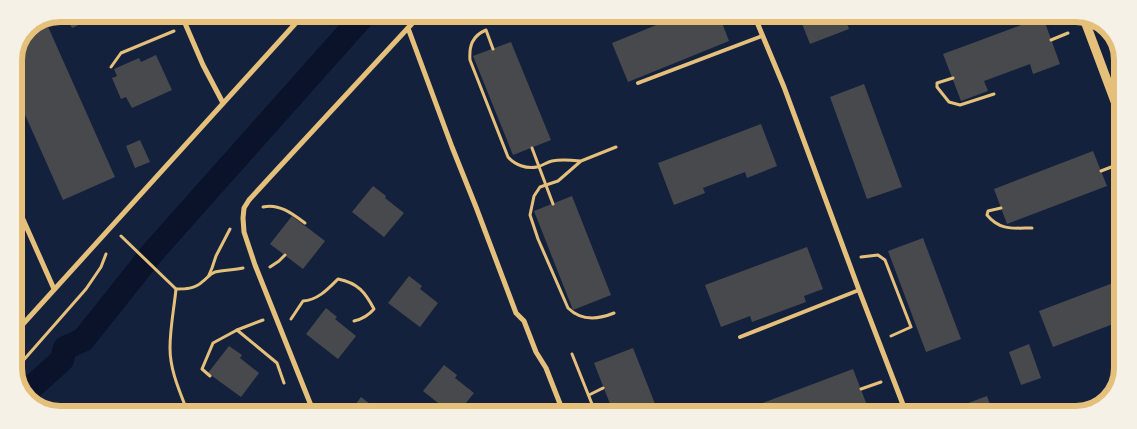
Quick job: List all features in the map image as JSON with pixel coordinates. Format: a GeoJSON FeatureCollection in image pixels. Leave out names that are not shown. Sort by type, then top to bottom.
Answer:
{"type":"FeatureCollection","features":[{"type":"Feature","properties":{"kind":"street"},"geometry":{"type":"LineString","coordinates":[[185,22],[223,103]]}},
{"type":"Feature","properties":{"kind":"street"},"geometry":{"type":"LineString","coordinates":[[23,324],[297,22]]}},
{"type":"Feature","properties":{"kind":"street"},"geometry":{"type":"LineString","coordinates":[[312,407],[255,265],[244,232],[244,208],[249,200],[414,22]]}},
{"type":"Feature","properties":{"kind":"street"},"geometry":{"type":"LineString","coordinates":[[756,22],[784,87],[903,405]]}},
{"type":"Feature","properties":{"kind":"street"},"geometry":{"type":"LineString","coordinates":[[1086,24],[1114,99]]}},
{"type":"Feature","properties":{"kind":"street"},"geometry":{"type":"LineString","coordinates":[[408,28],[516,312],[524,321],[536,352],[546,368],[561,407]]}},
{"type":"Feature","properties":{"kind":"street"},"geometry":{"type":"LineString","coordinates":[[23,218],[54,289]]}},
{"type":"Feature","properties":{"kind":"lane"},"geometry":{"type":"LineString","coordinates":[[638,82],[762,36]]}},
{"type":"Feature","properties":{"kind":"lane"},"geometry":{"type":"LineString","coordinates":[[740,337],[859,290]]}},
{"type":"Feature","properties":{"kind":"lane"},"geometry":{"type":"LineString","coordinates":[[898,407],[903,405]]}},
{"type":"Feature","properties":{"kind":"path"},"geometry":{"type":"LineString","coordinates":[[111,67],[121,53],[178,29]]}},
{"type":"Feature","properties":{"kind":"path"},"geometry":{"type":"LineString","coordinates":[[492,49],[486,30],[483,30],[475,35],[469,49],[470,60],[508,157],[513,163],[526,167],[539,166],[553,161],[581,161]]}},
{"type":"Feature","properties":{"kind":"path"},"geometry":{"type":"LineString","coordinates":[[1051,40],[1068,32]]}},
{"type":"Feature","properties":{"kind":"path"},"geometry":{"type":"LineString","coordinates":[[952,78],[937,83],[937,87],[949,102],[960,105],[994,94]]}},
{"type":"Feature","properties":{"kind":"path"},"geometry":{"type":"LineString","coordinates":[[614,313],[595,318],[582,318],[568,308],[530,215],[534,196],[540,187],[558,181],[581,161],[616,147]]}},
{"type":"Feature","properties":{"kind":"path"},"geometry":{"type":"LineString","coordinates":[[532,148],[553,204]]}},
{"type":"Feature","properties":{"kind":"path"},"geometry":{"type":"LineString","coordinates":[[1101,170],[1114,166]]}},
{"type":"Feature","properties":{"kind":"path"},"geometry":{"type":"LineString","coordinates":[[259,208],[268,206],[287,210],[305,223]]}},
{"type":"Feature","properties":{"kind":"path"},"geometry":{"type":"LineString","coordinates":[[1000,208],[988,211],[987,215],[993,222],[1005,228],[1032,228]]}},
{"type":"Feature","properties":{"kind":"path"},"geometry":{"type":"LineString","coordinates":[[127,243],[176,289],[198,286],[208,276],[227,233],[234,223],[243,218]]}},
{"type":"Feature","properties":{"kind":"path"},"geometry":{"type":"LineString","coordinates":[[23,361],[86,288],[101,267],[106,251]]}},
{"type":"Feature","properties":{"kind":"path"},"geometry":{"type":"LineString","coordinates":[[848,259],[878,255],[885,260],[911,327],[878,341]]}},
{"type":"Feature","properties":{"kind":"path"},"geometry":{"type":"LineString","coordinates":[[208,276],[214,272],[255,265]]}},
{"type":"Feature","properties":{"kind":"path"},"geometry":{"type":"LineString","coordinates":[[279,324],[292,318],[303,301],[310,301],[321,295],[338,279],[349,281],[360,287],[374,309],[362,320],[354,321]]}},
{"type":"Feature","properties":{"kind":"path"},"geometry":{"type":"LineString","coordinates":[[176,289],[172,318],[171,362],[186,407]]}},
{"type":"Feature","properties":{"kind":"path"},"geometry":{"type":"LineString","coordinates":[[210,376],[202,369],[213,343],[237,330],[275,315]]}},
{"type":"Feature","properties":{"kind":"path"},"geometry":{"type":"LineString","coordinates":[[237,330],[277,363],[284,383]]}},
{"type":"Feature","properties":{"kind":"path"},"geometry":{"type":"LineString","coordinates":[[572,354],[593,407]]}},
{"type":"Feature","properties":{"kind":"path"},"geometry":{"type":"LineString","coordinates":[[861,389],[892,376]]}},
{"type":"Feature","properties":{"kind":"path"},"geometry":{"type":"LineString","coordinates":[[589,395],[603,388]]}},
{"type":"Feature","properties":{"kind":"building"},"geometry":{"type":"Polygon","coordinates":[[[69,22],[85,22],[72,28],[69,22]]]}},
{"type":"Feature","properties":{"kind":"building"},"geometry":{"type":"Polygon","coordinates":[[[664,22],[722,22],[729,41],[628,82],[612,43],[664,22]]]}},
{"type":"Feature","properties":{"kind":"building"},"geometry":{"type":"Polygon","coordinates":[[[801,22],[846,22],[849,29],[810,44],[801,22]]]}},
{"type":"Feature","properties":{"kind":"building"},"geometry":{"type":"Polygon","coordinates":[[[1029,22],[1045,22],[1060,64],[1033,74],[1030,64],[984,81],[988,91],[961,101],[943,54],[1029,22]]]}},
{"type":"Feature","properties":{"kind":"building"},"geometry":{"type":"Polygon","coordinates":[[[47,25],[115,177],[63,200],[22,108],[22,61],[25,46],[34,34],[47,25]]]}},
{"type":"Feature","properties":{"kind":"building"},"geometry":{"type":"Polygon","coordinates":[[[511,42],[551,140],[513,155],[473,56],[511,42]]]}},
{"type":"Feature","properties":{"kind":"building"},"geometry":{"type":"Polygon","coordinates":[[[156,55],[172,90],[132,108],[126,97],[121,99],[112,78],[117,76],[114,69],[139,58],[141,62],[156,55]]]}},
{"type":"Feature","properties":{"kind":"building"},"geometry":{"type":"Polygon","coordinates":[[[864,84],[902,187],[867,199],[830,97],[864,84]]]}},
{"type":"Feature","properties":{"kind":"building"},"geometry":{"type":"Polygon","coordinates":[[[761,124],[777,166],[747,178],[745,172],[703,188],[705,193],[674,205],[658,163],[761,124]]]}},
{"type":"Feature","properties":{"kind":"building"},"geometry":{"type":"Polygon","coordinates":[[[140,140],[150,162],[135,168],[126,146],[140,140]]]}},
{"type":"Feature","properties":{"kind":"building"},"geometry":{"type":"Polygon","coordinates":[[[1093,151],[1107,186],[1007,224],[994,189],[1093,151]]]}},
{"type":"Feature","properties":{"kind":"building"},"geometry":{"type":"Polygon","coordinates":[[[373,186],[404,213],[384,237],[352,212],[373,186]]]}},
{"type":"Feature","properties":{"kind":"building"},"geometry":{"type":"Polygon","coordinates":[[[572,196],[611,295],[573,310],[534,211],[572,196]]]}},
{"type":"Feature","properties":{"kind":"building"},"geometry":{"type":"Polygon","coordinates":[[[292,216],[325,241],[303,269],[270,244],[292,216]]]}},
{"type":"Feature","properties":{"kind":"building"},"geometry":{"type":"Polygon","coordinates":[[[923,238],[961,339],[926,352],[888,251],[923,238]]]}},
{"type":"Feature","properties":{"kind":"building"},"geometry":{"type":"Polygon","coordinates":[[[807,247],[823,289],[804,296],[806,302],[752,322],[750,316],[721,327],[705,285],[807,247]]]}},
{"type":"Feature","properties":{"kind":"building"},"geometry":{"type":"Polygon","coordinates":[[[409,276],[422,286],[420,289],[438,303],[420,327],[388,303],[409,276]]]}},
{"type":"Feature","properties":{"kind":"building"},"geometry":{"type":"Polygon","coordinates":[[[1114,283],[1114,324],[1053,347],[1039,311],[1114,283]]]}},
{"type":"Feature","properties":{"kind":"building"},"geometry":{"type":"Polygon","coordinates":[[[326,308],[337,317],[335,319],[356,336],[338,359],[306,334],[326,308]]]}},
{"type":"Feature","properties":{"kind":"building"},"geometry":{"type":"Polygon","coordinates":[[[1029,344],[1041,378],[1021,385],[1009,352],[1029,344]]]}},
{"type":"Feature","properties":{"kind":"building"},"geometry":{"type":"Polygon","coordinates":[[[229,346],[242,355],[240,358],[259,373],[241,397],[208,373],[229,346]]]}},
{"type":"Feature","properties":{"kind":"building"},"geometry":{"type":"Polygon","coordinates":[[[633,348],[656,407],[611,407],[594,363],[633,348]]]}},
{"type":"Feature","properties":{"kind":"building"},"geometry":{"type":"Polygon","coordinates":[[[444,365],[457,375],[455,378],[474,393],[463,407],[443,407],[423,391],[444,365]]]}},
{"type":"Feature","properties":{"kind":"building"},"geometry":{"type":"Polygon","coordinates":[[[853,369],[868,407],[752,407],[853,369]]]}},
{"type":"Feature","properties":{"kind":"building"},"geometry":{"type":"Polygon","coordinates":[[[987,396],[991,407],[958,407],[987,396]]]}},
{"type":"Feature","properties":{"kind":"building"},"geometry":{"type":"Polygon","coordinates":[[[361,397],[374,407],[354,407],[361,397]]]}},
{"type":"Feature","properties":{"kind":"waterway"},"geometry":{"type":"LineString","coordinates":[[29,390],[62,360],[65,348],[83,340],[153,252],[358,22]]}}]}
